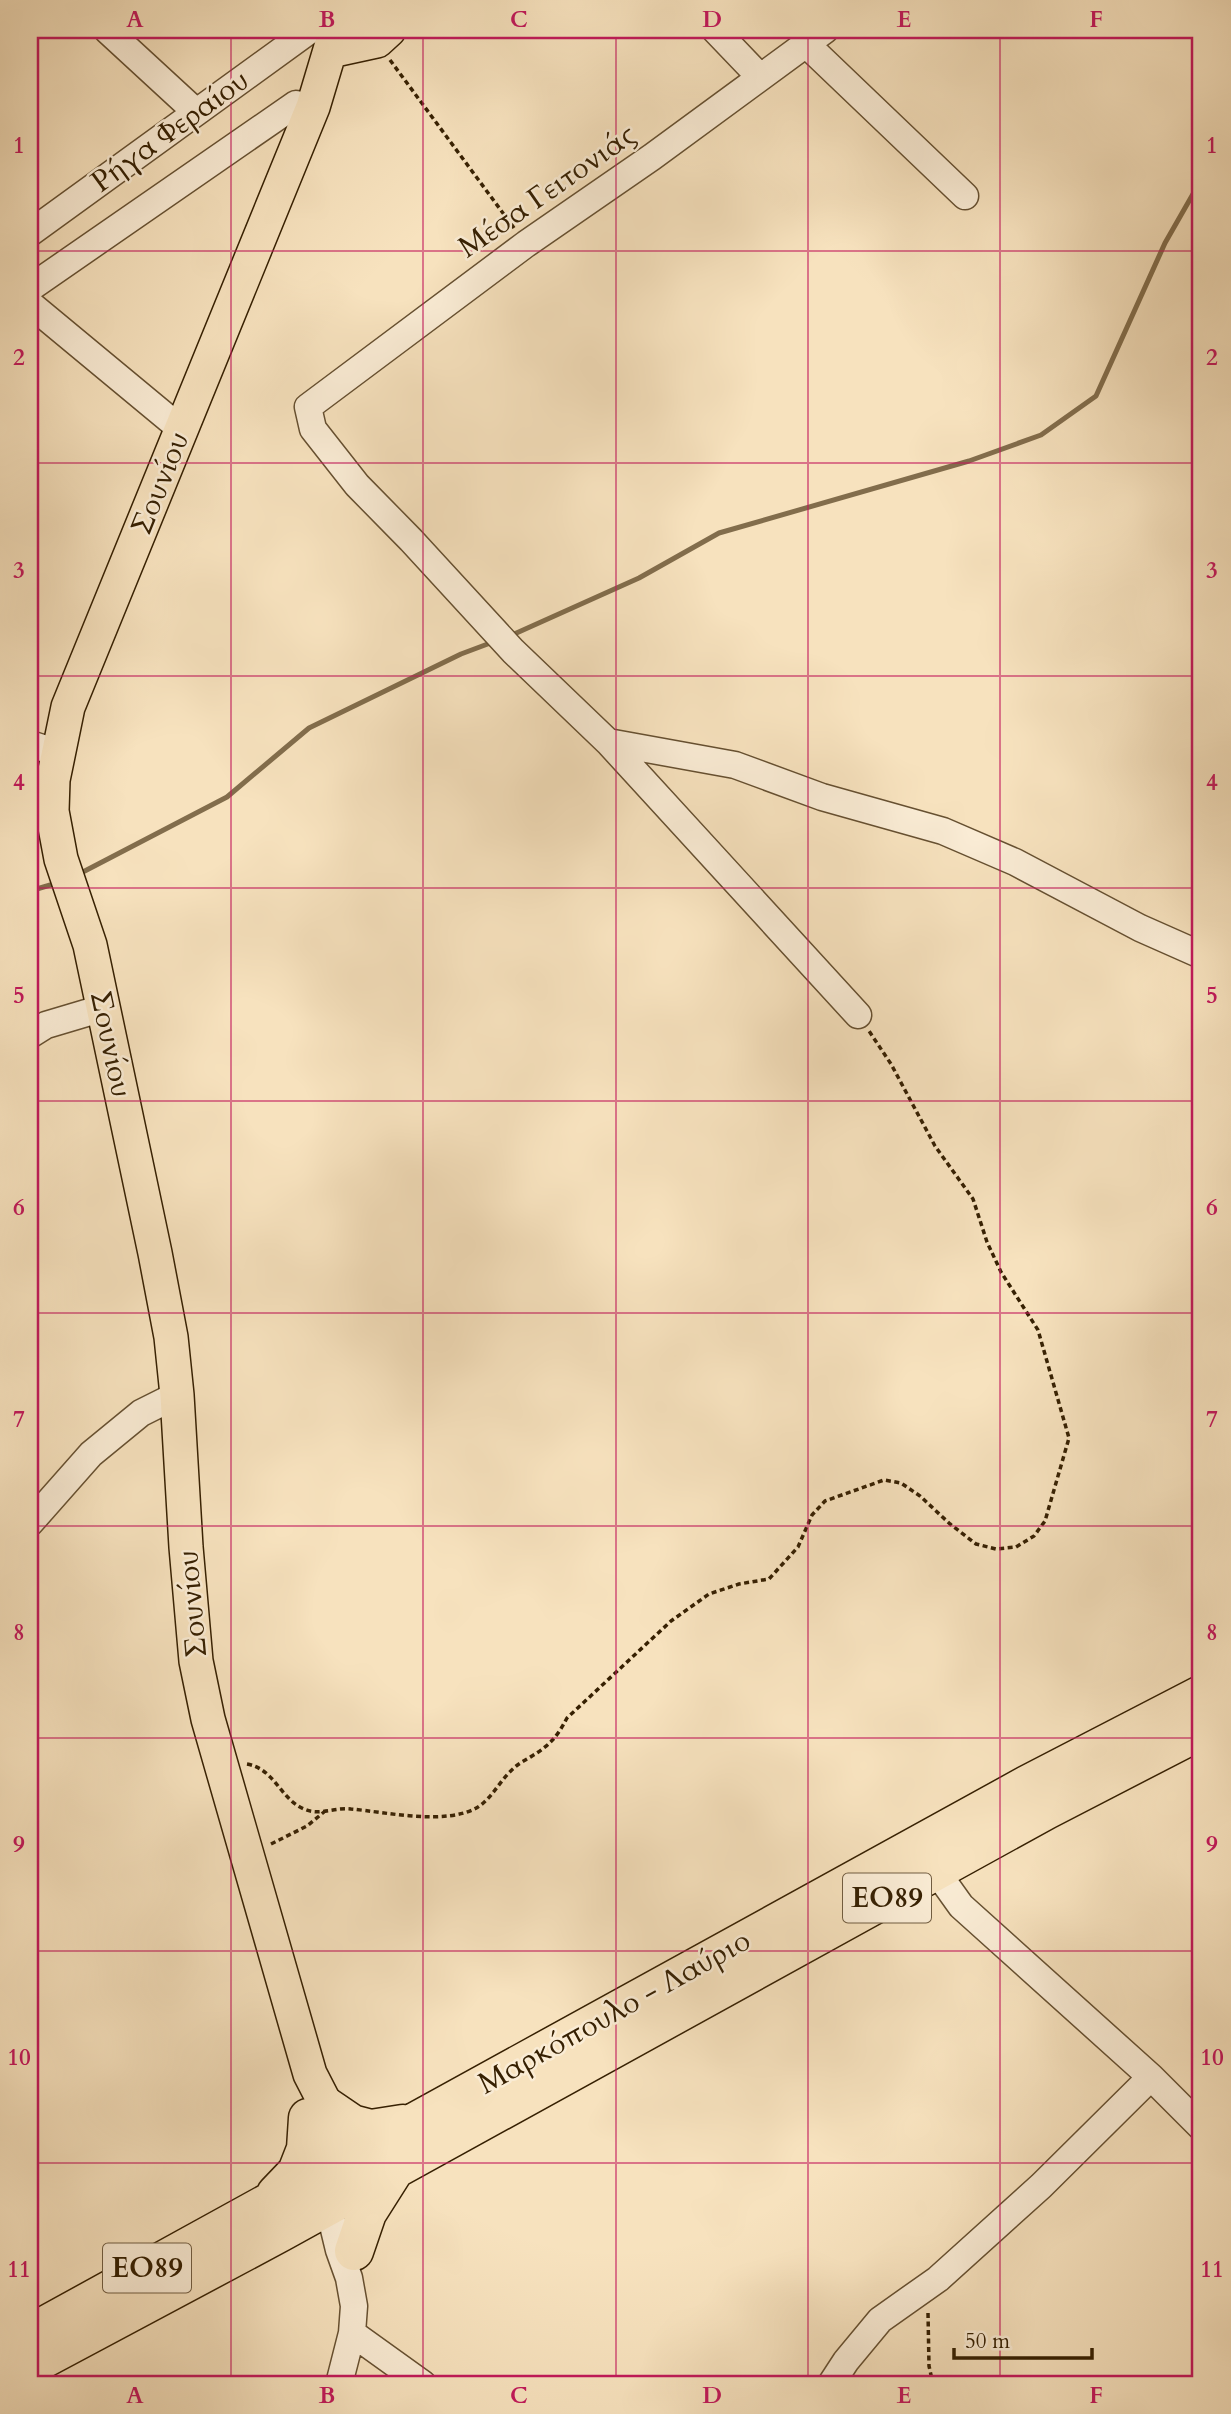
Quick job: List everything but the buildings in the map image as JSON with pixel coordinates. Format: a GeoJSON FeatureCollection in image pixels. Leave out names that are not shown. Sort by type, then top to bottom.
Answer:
{"type":"FeatureCollection","features":[{"type":"Feature","properties":{"kind":"highway","name":"Μαρκόπουλο - Λαύριο"},"geometry":{"type":"LineString","coordinates":[[30,2366],[334,2183],[412,2122],[1027,1785],[1201,1695]]}},
{"type":"Feature","properties":{"kind":"highway","name":"Μαρκόπουλο - Λαύριο"},"geometry":{"type":"LineString","coordinates":[[334,2183],[396,2167],[1124,1768],[1201,1730]]}},
{"type":"Feature","properties":{"kind":"highway"},"geometry":{"type":"LineString","coordinates":[[396,2167],[367,2213],[347,2260],[321,2240],[273,2218],[306,2149],[315,2099],[352,2124],[371,2129],[412,2122]]}},
{"type":"Feature","properties":{"kind":"highway","name":"Μαρκόπουλο - Λαύριο"},"geometry":{"type":"LineString","coordinates":[[30,2334],[273,2218]]}},
{"type":"Feature","properties":{"kind":"main road","name":"Ρήγα Φεραίου"},"geometry":{"type":"LineString","coordinates":[[326,37],[383,36]]}},
{"type":"Feature","properties":{"kind":"main road","name":"Σουνίου"},"geometry":{"type":"LineString","coordinates":[[326,37],[313,107],[68,707],[44,749],[53,780],[52,811],[61,859],[89,945],[155,1253],[170,1338],[177,1395],[196,1661],[220,1763],[315,2099],[334,2183]]}},
{"type":"Feature","properties":{"kind":"street"},"geometry":{"type":"LineString","coordinates":[[107,30],[196,112]]}},
{"type":"Feature","properties":{"kind":"street"},"geometry":{"type":"LineString","coordinates":[[715,30],[760,77]]}},
{"type":"Feature","properties":{"kind":"street","name":"Ρήγα Φεραίου"},"geometry":{"type":"LineString","coordinates":[[30,233],[196,112],[326,37]]}},
{"type":"Feature","properties":{"kind":"street"},"geometry":{"type":"LineString","coordinates":[[815,37],[965,196]]}},
{"type":"Feature","properties":{"kind":"street","name":"Μέσα Γειτονιάς"},"geometry":{"type":"LineString","coordinates":[[608,742],[505,643],[357,485],[313,429],[308,407],[526,244],[652,157],[815,37]]}},
{"type":"Feature","properties":{"kind":"street","name":"Ρήγα Φεραίου"},"geometry":{"type":"LineString","coordinates":[[30,288],[296,104],[313,107]]}},
{"type":"Feature","properties":{"kind":"street"},"geometry":{"type":"LineString","coordinates":[[30,304],[181,430]]}},
{"type":"Feature","properties":{"kind":"street"},"geometry":{"type":"LineString","coordinates":[[608,742],[735,765],[822,797],[943,831],[1015,862],[1140,928],[1201,956]]}},
{"type":"Feature","properties":{"kind":"street"},"geometry":{"type":"LineString","coordinates":[[608,742],[858,1015]]}},
{"type":"Feature","properties":{"kind":"street"},"geometry":{"type":"LineString","coordinates":[[30,1035],[46,1026],[103,1008]]}},
{"type":"Feature","properties":{"kind":"street"},"geometry":{"type":"LineString","coordinates":[[30,1523],[91,1454],[141,1413],[177,1395]]}},
{"type":"Feature","properties":{"kind":"street"},"geometry":{"type":"LineString","coordinates":[[936,1871],[961,1906],[1151,2077],[1201,2127]]}},
{"type":"Feature","properties":{"kind":"street"},"geometry":{"type":"LineString","coordinates":[[831,2384],[880,2320],[928,2287],[1041,2186],[1151,2077]]}},
{"type":"Feature","properties":{"kind":"street"},"geometry":{"type":"LineString","coordinates":[[334,2183],[354,2306],[352,2333],[339,2384]]}},
{"type":"Feature","properties":{"kind":"street"},"geometry":{"type":"LineString","coordinates":[[352,2333],[423,2384]]}},
{"type":"Feature","properties":{"kind":"path"},"geometry":{"type":"LineString","coordinates":[[383,36],[526,244]]}},
{"type":"Feature","properties":{"kind":"path"},"geometry":{"type":"LineString","coordinates":[[1201,677],[1193,710],[1201,757]]}},
{"type":"Feature","properties":{"kind":"path"},"geometry":{"type":"LineString","coordinates":[[220,1763],[250,1764],[265,1771],[294,1803],[304,1810],[324,1812],[339,1808],[442,1817],[461,1814],[477,1807],[493,1794],[515,1766],[556,1738],[567,1718],[671,1621],[709,1594],[738,1584],[769,1579],[798,1547],[812,1515],[825,1501],[884,1480],[901,1483],[920,1496],[976,1544],[996,1549],[1016,1547],[1034,1536],[1045,1521],[1069,1438],[1038,1330],[1001,1272],[986,1242],[973,1199],[934,1146],[896,1074],[858,1015]]}},
{"type":"Feature","properties":{"kind":"path"},"geometry":{"type":"LineString","coordinates":[[247,1854],[298,1831],[324,1812]]}},
{"type":"Feature","properties":{"kind":"path"},"geometry":{"type":"LineString","coordinates":[[928,2287],[929,2366],[933,2384]]}},
{"type":"Feature","properties":{"kind":"waterway"},"geometry":{"type":"LineString","coordinates":[[512,635],[639,578],[719,533],[969,461],[1041,435],[1096,396],[1165,243],[1201,180]]}},
{"type":"Feature","properties":{"kind":"waterway"},"geometry":{"type":"LineString","coordinates":[[79,874],[227,797],[309,728],[461,654],[493,642]]}},
{"type":"Feature","properties":{"kind":"waterway"},"geometry":{"type":"LineString","coordinates":[[30,891],[57,883]]}}]}
